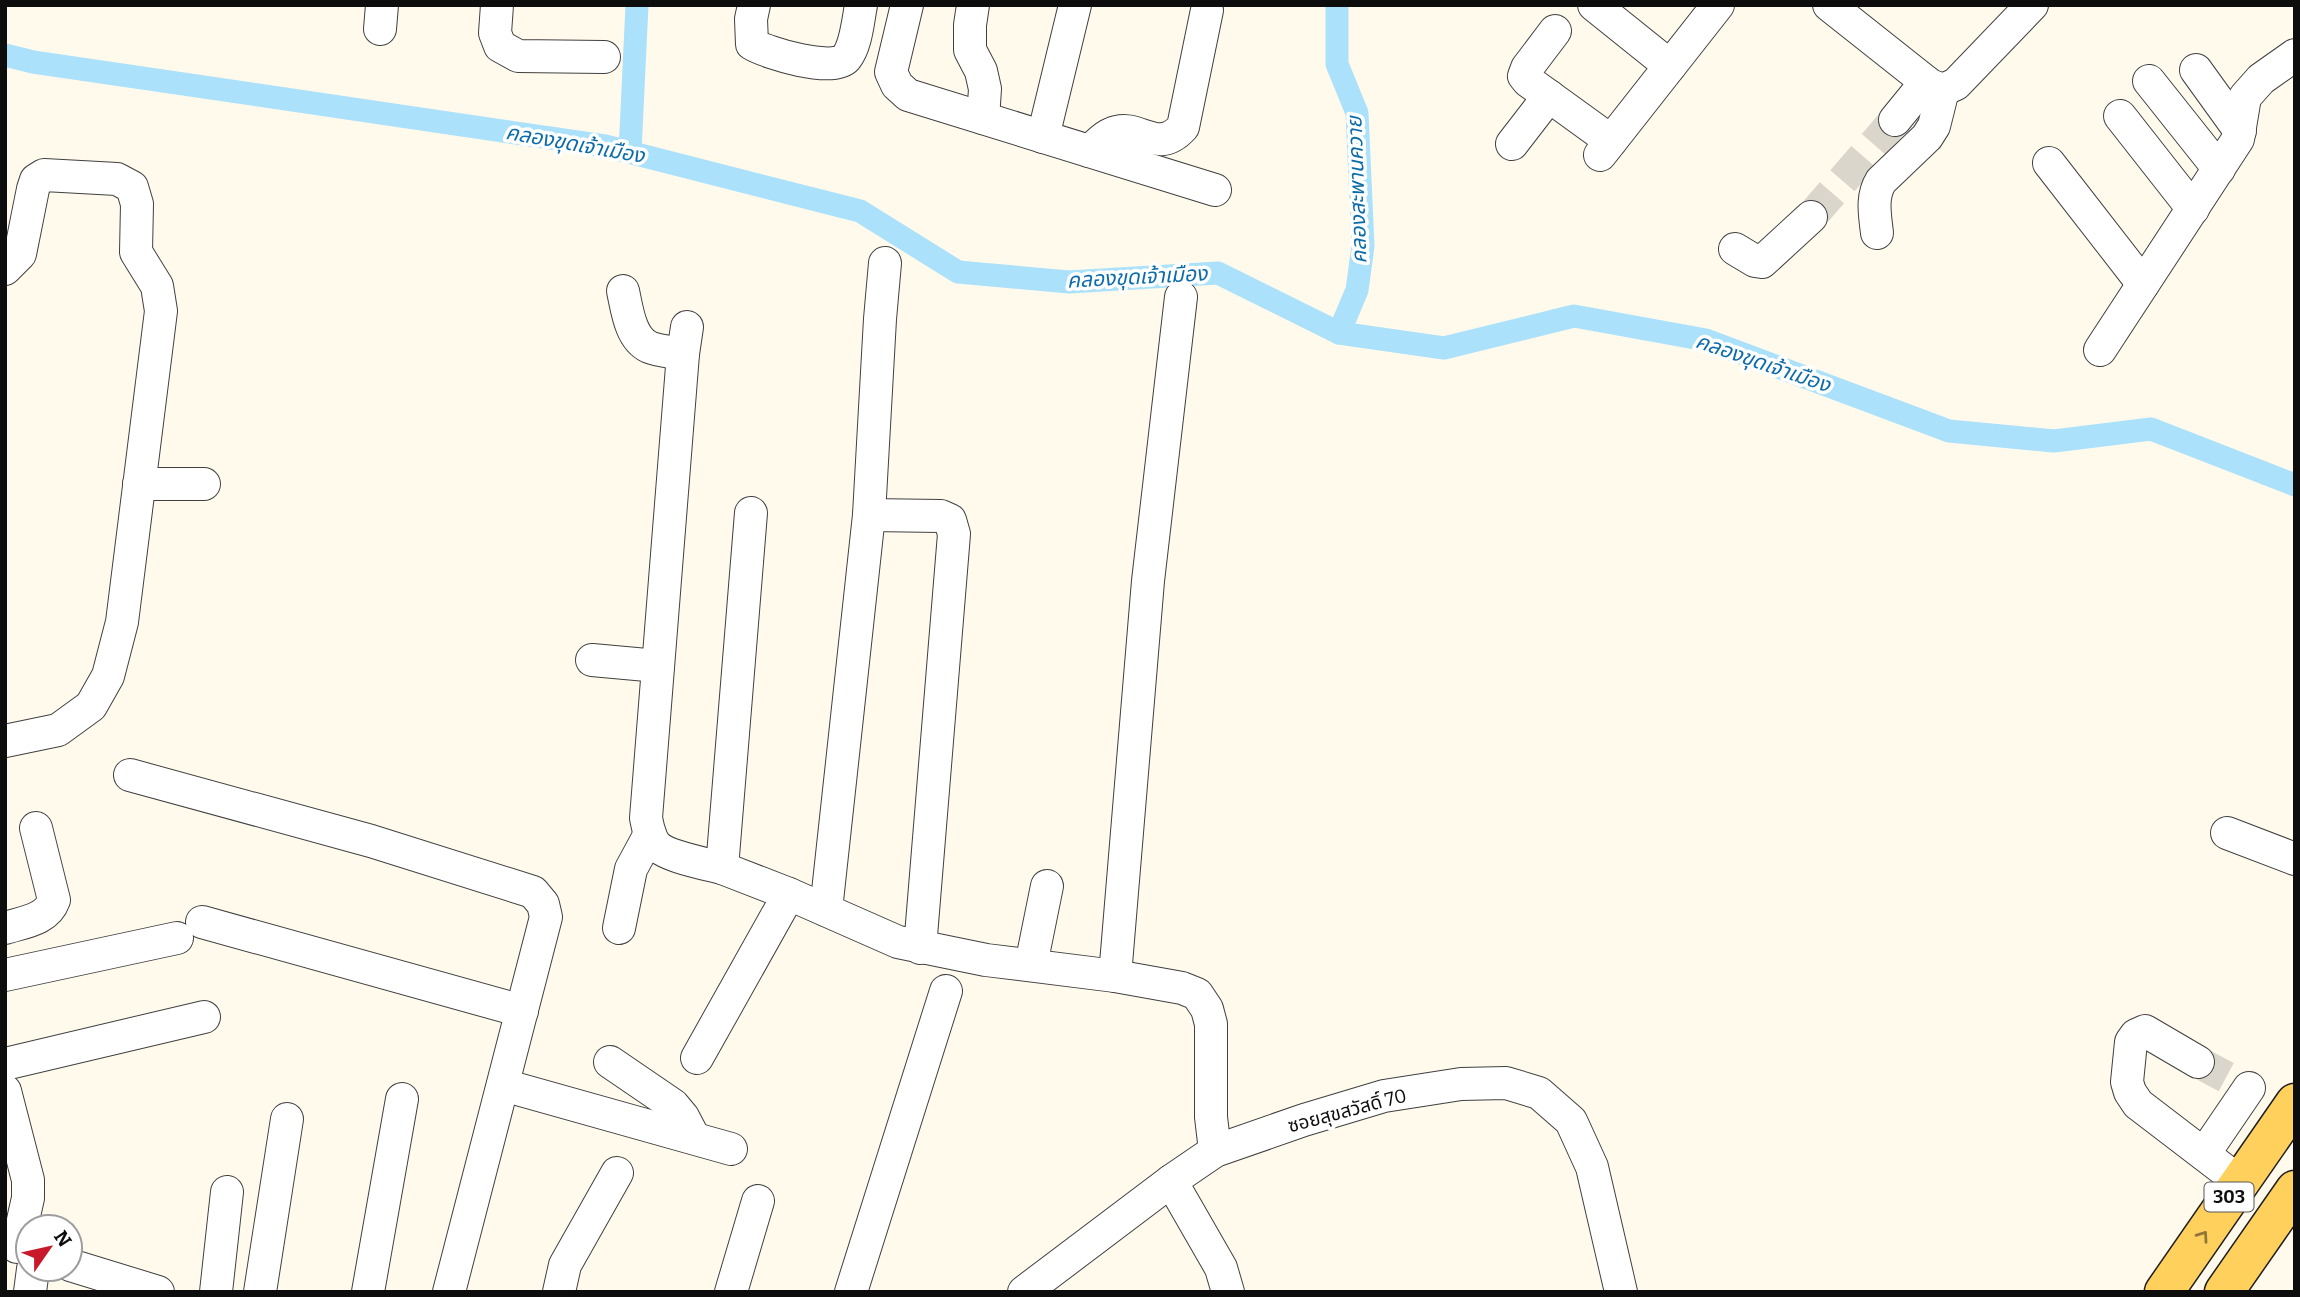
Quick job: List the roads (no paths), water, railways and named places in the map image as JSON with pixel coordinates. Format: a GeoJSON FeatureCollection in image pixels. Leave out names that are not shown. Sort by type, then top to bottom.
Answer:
{"type":"FeatureCollection","features":[{"type":"Feature","properties":{"kind":"main road","name":"303"},"geometry":{"type":"LineString","coordinates":[[2164,1292],[2293,1106]]}},
{"type":"Feature","properties":{"kind":"main road","name":"303"},"geometry":{"type":"LineString","coordinates":[[2228,1290],[2295,1190]]}},
{"type":"Feature","properties":{"kind":"street"},"geometry":{"type":"LineString","coordinates":[[497,5],[495,33],[500,46],[519,56],[604,57]]}},
{"type":"Feature","properties":{"kind":"street"},"geometry":{"type":"LineString","coordinates":[[754,5],[750,36],[752,44],[760,49],[829,65],[839,63],[847,57],[861,5]]}},
{"type":"Feature","properties":{"kind":"street"},"geometry":{"type":"LineString","coordinates":[[906,5],[891,72],[897,85],[908,95],[1215,190]]}},
{"type":"Feature","properties":{"kind":"street"},"geometry":{"type":"LineString","coordinates":[[973,5],[970,51],[981,71],[985,89],[983,118]]}},
{"type":"Feature","properties":{"kind":"street"},"geometry":{"type":"LineString","coordinates":[[1042,137],[1075,5]]}},
{"type":"Feature","properties":{"kind":"street"},"geometry":{"type":"LineString","coordinates":[[1594,5],[1670,66]]}},
{"type":"Feature","properties":{"kind":"street"},"geometry":{"type":"LineString","coordinates":[[1555,31],[1524,76],[1606,148],[1718,5]]}},
{"type":"Feature","properties":{"kind":"street"},"geometry":{"type":"LineString","coordinates":[[1829,5],[1935,86]]}},
{"type":"Feature","properties":{"kind":"street"},"geometry":{"type":"LineString","coordinates":[[1895,120],[1935,86],[1956,84],[2029,6]]}},
{"type":"Feature","properties":{"kind":"street"},"geometry":{"type":"LineString","coordinates":[[1089,151],[1112,133],[1121,132],[1163,141],[1174,136],[1183,127],[1207,10]]}},
{"type":"Feature","properties":{"kind":"street"},"geometry":{"type":"LineString","coordinates":[[2099,350],[2238,139],[2245,97],[2261,79],[2293,58]]}},
{"type":"Feature","properties":{"kind":"street"},"geometry":{"type":"LineString","coordinates":[[2196,71],[2240,131]]}},
{"type":"Feature","properties":{"kind":"street"},"geometry":{"type":"LineString","coordinates":[[2148,81],[2219,169]]}},
{"type":"Feature","properties":{"kind":"street"},"geometry":{"type":"LineString","coordinates":[[1877,233],[1874,201],[1876,189],[1927,137],[1934,126],[1935,86]]}},
{"type":"Feature","properties":{"kind":"street"},"geometry":{"type":"LineString","coordinates":[[1512,144],[1549,96]]}},
{"type":"Feature","properties":{"kind":"street"},"geometry":{"type":"LineString","coordinates":[[2120,117],[2193,209]]}},
{"type":"Feature","properties":{"kind":"street"},"geometry":{"type":"LineString","coordinates":[[2049,163],[2143,284]]}},
{"type":"Feature","properties":{"kind":"street"},"geometry":{"type":"LineString","coordinates":[[5,269],[20,254],[36,180],[44,175],[117,179],[132,187],[137,204],[136,252],[157,286],[161,311],[122,622],[108,676],[91,706],[58,730],[5,741]]}},
{"type":"Feature","properties":{"kind":"street"},"geometry":{"type":"LineString","coordinates":[[1735,249],[1755,261],[1762,262],[1811,217]]}},
{"type":"Feature","properties":{"kind":"street"},"geometry":{"type":"LineString","coordinates":[[826,910],[869,515],[885,263]]}},
{"type":"Feature","properties":{"kind":"street"},"geometry":{"type":"LineString","coordinates":[[623,291],[631,324],[648,347],[685,340],[646,818],[657,847],[722,868],[898,942],[920,948],[986,960],[1115,976],[1182,988],[1197,994],[1207,1009],[1211,1024],[1211,1117],[1215,1151]]}},
{"type":"Feature","properties":{"kind":"street"},"geometry":{"type":"LineString","coordinates":[[1115,976],[1148,581],[1181,297]]}},
{"type":"Feature","properties":{"kind":"street"},"geometry":{"type":"LineString","coordinates":[[139,484],[204,484]]}},
{"type":"Feature","properties":{"kind":"street"},"geometry":{"type":"LineString","coordinates":[[722,868],[751,513]]}},
{"type":"Feature","properties":{"kind":"street"},"geometry":{"type":"LineString","coordinates":[[869,515],[941,516],[950,520],[954,534],[920,948]]}},
{"type":"Feature","properties":{"kind":"street"},"geometry":{"type":"LineString","coordinates":[[592,660],[658,666]]}},
{"type":"Feature","properties":{"kind":"street"},"geometry":{"type":"LineString","coordinates":[[130,775],[371,841],[533,892],[543,904],[546,917],[449,1292]]}},
{"type":"Feature","properties":{"kind":"street"},"geometry":{"type":"LineString","coordinates":[[5,928],[42,916],[51,910],[54,900],[36,828]]}},
{"type":"Feature","properties":{"kind":"street"},"geometry":{"type":"LineString","coordinates":[[2227,833],[2295,859]]}},
{"type":"Feature","properties":{"kind":"street"},"geometry":{"type":"LineString","coordinates":[[619,928],[631,869],[650,834]]}},
{"type":"Feature","properties":{"kind":"street"},"geometry":{"type":"LineString","coordinates":[[1031,965],[1047,886]]}},
{"type":"Feature","properties":{"kind":"street"},"geometry":{"type":"LineString","coordinates":[[697,1058],[789,894]]}},
{"type":"Feature","properties":{"kind":"street"},"geometry":{"type":"LineString","coordinates":[[5,975],[190,930],[522,1011]]}},
{"type":"Feature","properties":{"kind":"street"},"geometry":{"type":"LineString","coordinates":[[851,1292],[946,992]]}},
{"type":"Feature","properties":{"kind":"street"},"geometry":{"type":"LineString","coordinates":[[5,1063],[204,1017]]}},
{"type":"Feature","properties":{"kind":"street"},"geometry":{"type":"LineString","coordinates":[[2198,1062],[2145,1031],[2136,1035],[2131,1042],[2127,1082],[2130,1092],[2138,1104],[2240,1182]]}},
{"type":"Feature","properties":{"kind":"street"},"geometry":{"type":"LineString","coordinates":[[610,1062],[673,1105],[694,1138]]}},
{"type":"Feature","properties":{"kind":"street","name":"ซอยสุขสวัสดิ์ 70"},"geometry":{"type":"LineString","coordinates":[[1024,1292],[1215,1151],[1384,1096],[1461,1084],[1506,1083],[1539,1093],[1571,1121],[1592,1167],[1621,1292]]}},
{"type":"Feature","properties":{"kind":"street"},"geometry":{"type":"LineString","coordinates":[[2204,1154],[2238,1083],[2293,1106]]}},
{"type":"Feature","properties":{"kind":"street"},"geometry":{"type":"LineString","coordinates":[[503,1085],[732,1149]]}},
{"type":"Feature","properties":{"kind":"street"},"geometry":{"type":"LineString","coordinates":[[5,1091],[28,1180],[26,1213]]}},
{"type":"Feature","properties":{"kind":"street"},"geometry":{"type":"LineString","coordinates":[[368,1292],[402,1099]]}},
{"type":"Feature","properties":{"kind":"street"},"geometry":{"type":"LineString","coordinates":[[260,1292],[287,1119]]}},
{"type":"Feature","properties":{"kind":"street"},"geometry":{"type":"LineString","coordinates":[[558,1292],[565,1265],[617,1173]]}},
{"type":"Feature","properties":{"kind":"street"},"geometry":{"type":"LineString","coordinates":[[1171,1181],[1221,1268],[1228,1292]]}},
{"type":"Feature","properties":{"kind":"street"},"geometry":{"type":"LineString","coordinates":[[216,1292],[227,1192]]}},
{"type":"Feature","properties":{"kind":"street"},"geometry":{"type":"LineString","coordinates":[[731,1292],[758,1201]]}},
{"type":"Feature","properties":{"kind":"street"},"geometry":{"type":"LineString","coordinates":[[84,1271],[118,1286],[158,1292]]}},
{"type":"Feature","properties":{"kind":"waterway"},"geometry":{"type":"LineString","coordinates":[[630,152],[637,5]]}},
{"type":"Feature","properties":{"kind":"waterway","name":"คลองสะพานควาย"},"geometry":{"type":"LineString","coordinates":[[1337,5],[1337,64],[1357,113],[1363,246],[1357,290],[1339,333]]}},
{"type":"Feature","properties":{"kind":"waterway","name":"คลองขุดเจ้าเมือง"},"geometry":{"type":"LineString","coordinates":[[5,55],[33,62],[605,146],[860,211],[958,272],[1069,282],[1218,273],[1339,333],[1444,348],[1574,316],[1706,340],[1949,431],[2054,441],[2151,429],[2295,485]]}},
{"type":"Feature","properties":{"kind":"tunnel"},"geometry":{"type":"LineString","coordinates":[[1811,217],[1895,120]]}},
{"type":"Feature","properties":{"kind":"tunnel"},"geometry":{"type":"LineString","coordinates":[[2198,1062],[2228,1078]]}}]}
